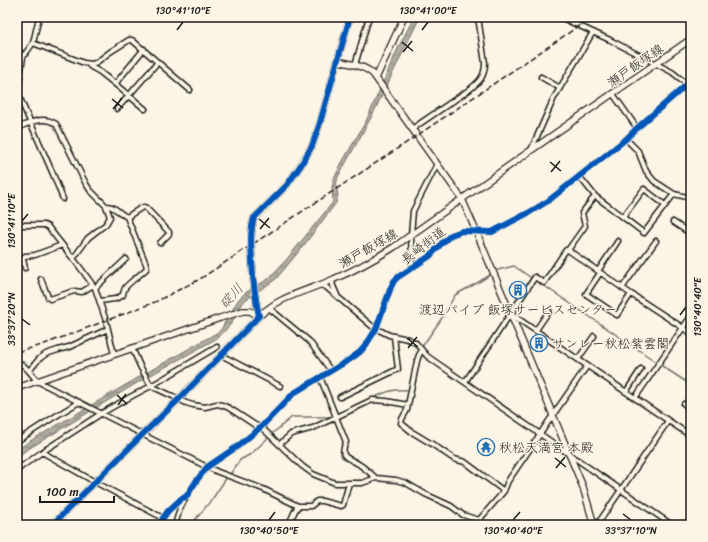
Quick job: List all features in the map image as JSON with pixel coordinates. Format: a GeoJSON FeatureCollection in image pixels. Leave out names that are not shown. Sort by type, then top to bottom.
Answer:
{"type":"FeatureCollection","features":[{"type":"Feature","properties":{"kind":"street"},"geometry":{"type":"LineString","coordinates":[[39,17],[33,43],[23,57],[18,94],[63,199]]}},
{"type":"Feature","properties":{"kind":"street"},"geometry":{"type":"LineString","coordinates":[[259,316],[255,299],[251,245],[252,225],[254,218],[287,185],[312,146],[350,17]]}},
{"type":"Feature","properties":{"kind":"street"},"geometry":{"type":"LineString","coordinates":[[355,65],[369,17]]}},
{"type":"Feature","properties":{"kind":"street"},"geometry":{"type":"LineString","coordinates":[[376,78],[404,17]]}},
{"type":"Feature","properties":{"kind":"street"},"geometry":{"type":"LineString","coordinates":[[412,129],[469,90],[477,84],[482,77],[485,70],[485,63],[478,17]]}},
{"type":"Feature","properties":{"kind":"street"},"geometry":{"type":"LineString","coordinates":[[560,17],[610,40],[689,82]]}},
{"type":"Feature","properties":{"kind":"street"},"geometry":{"type":"LineString","coordinates":[[572,22],[581,17]]}},
{"type":"Feature","properties":{"kind":"street"},"geometry":{"type":"LineString","coordinates":[[530,151],[554,98],[593,32]]}},
{"type":"Feature","properties":{"kind":"street","name":"瀬戸飯塚線"},"geometry":{"type":"LineString","coordinates":[[52,525],[179,399],[259,316],[269,308],[282,300],[332,280],[373,260],[394,247],[691,39]]}},
{"type":"Feature","properties":{"kind":"street"},"geometry":{"type":"LineString","coordinates":[[33,43],[84,63],[92,64],[129,40],[132,40],[135,41],[190,90]]}},
{"type":"Feature","properties":{"kind":"street"},"geometry":{"type":"LineString","coordinates":[[17,47],[23,57]]}},
{"type":"Feature","properties":{"kind":"street"},"geometry":{"type":"LineString","coordinates":[[115,84],[144,49]]}},
{"type":"Feature","properties":{"kind":"street"},"geometry":{"type":"LineString","coordinates":[[338,61],[369,70],[462,199],[583,487],[594,525]]}},
{"type":"Feature","properties":{"kind":"street"},"geometry":{"type":"LineString","coordinates":[[117,108],[158,62]]}},
{"type":"Feature","properties":{"kind":"street"},"geometry":{"type":"LineString","coordinates":[[88,64],[145,109]]}},
{"type":"Feature","properties":{"kind":"street"},"geometry":{"type":"LineString","coordinates":[[541,78],[560,88]]}},
{"type":"Feature","properties":{"kind":"street","name":"長崎街道"},"geometry":{"type":"LineString","coordinates":[[159,525],[162,518],[172,507],[182,498],[186,497],[207,467],[238,446],[261,427],[294,393],[360,352],[376,329],[394,281],[398,277],[430,256],[451,235],[462,231],[492,232],[548,201],[626,139],[689,82]]}},
{"type":"Feature","properties":{"kind":"street"},"geometry":{"type":"LineString","coordinates":[[613,94],[637,128]]}},
{"type":"Feature","properties":{"kind":"street"},"geometry":{"type":"LineString","coordinates":[[17,128],[45,119],[56,124],[86,184],[106,206],[110,217],[108,221],[88,238],[74,260]]}},
{"type":"Feature","properties":{"kind":"street"},"geometry":{"type":"LineString","coordinates":[[626,139],[638,152],[646,171],[654,180],[674,194],[691,198]]}},
{"type":"Feature","properties":{"kind":"street"},"geometry":{"type":"LineString","coordinates":[[412,268],[412,211],[437,164]]}},
{"type":"Feature","properties":{"kind":"street"},"geometry":{"type":"LineString","coordinates":[[579,176],[594,196],[644,233],[674,194]]}},
{"type":"Feature","properties":{"kind":"street"},"geometry":{"type":"LineString","coordinates":[[624,217],[644,190],[665,205]]}},
{"type":"Feature","properties":{"kind":"street"},"geometry":{"type":"LineString","coordinates":[[464,382],[535,277],[544,283],[566,250],[568,250],[585,226],[582,213],[594,196]]}},
{"type":"Feature","properties":{"kind":"street"},"geometry":{"type":"LineString","coordinates":[[100,301],[115,299],[123,295],[125,288],[147,268],[127,217],[110,205],[106,206]]}},
{"type":"Feature","properties":{"kind":"street"},"geometry":{"type":"LineString","coordinates":[[127,217],[141,208],[146,208],[169,232],[169,234],[160,243]]}},
{"type":"Feature","properties":{"kind":"street"},"geometry":{"type":"LineString","coordinates":[[674,222],[691,234]]}},
{"type":"Feature","properties":{"kind":"street"},"geometry":{"type":"LineString","coordinates":[[17,225],[44,225],[48,227],[74,260],[94,287],[100,301],[114,354]]}},
{"type":"Feature","properties":{"kind":"street"},"geometry":{"type":"LineString","coordinates":[[618,241],[586,294],[617,315],[631,294]]}},
{"type":"Feature","properties":{"kind":"street"},"geometry":{"type":"LineString","coordinates":[[622,288],[656,241]]}},
{"type":"Feature","properties":{"kind":"street"},"geometry":{"type":"LineString","coordinates":[[25,268],[23,259],[25,256],[35,255],[62,245]]}},
{"type":"Feature","properties":{"kind":"street"},"geometry":{"type":"LineString","coordinates":[[568,250],[691,334]]}},
{"type":"Feature","properties":{"kind":"street"},"geometry":{"type":"LineString","coordinates":[[41,279],[50,299],[74,291],[82,292],[94,287],[126,259]]}},
{"type":"Feature","properties":{"kind":"street"},"geometry":{"type":"LineString","coordinates":[[332,280],[338,297]]}},
{"type":"Feature","properties":{"kind":"street"},"geometry":{"type":"LineString","coordinates":[[320,285],[326,287],[376,329],[416,342],[434,361],[672,525]]}},
{"type":"Feature","properties":{"kind":"street"},"geometry":{"type":"LineString","coordinates":[[269,308],[309,341],[331,371]]}},
{"type":"Feature","properties":{"kind":"street"},"geometry":{"type":"LineString","coordinates":[[17,388],[220,318],[250,311],[259,316]]}},
{"type":"Feature","properties":{"kind":"street"},"geometry":{"type":"LineString","coordinates":[[536,330],[549,311]]}},
{"type":"Feature","properties":{"kind":"street"},"geometry":{"type":"LineString","coordinates":[[511,313],[689,435],[691,429]]}},
{"type":"Feature","properties":{"kind":"street"},"geometry":{"type":"LineString","coordinates":[[635,398],[691,316]]}},
{"type":"Feature","properties":{"kind":"street"},"geometry":{"type":"LineString","coordinates":[[29,371],[39,359],[46,354],[69,347],[108,329]]}},
{"type":"Feature","properties":{"kind":"street"},"geometry":{"type":"LineString","coordinates":[[340,397],[398,369],[394,336]]}},
{"type":"Feature","properties":{"kind":"street"},"geometry":{"type":"LineString","coordinates":[[578,359],[594,336]]}},
{"type":"Feature","properties":{"kind":"street"},"geometry":{"type":"LineString","coordinates":[[17,471],[42,452],[101,413],[217,347]]}},
{"type":"Feature","properties":{"kind":"street"},"geometry":{"type":"LineString","coordinates":[[132,348],[151,385],[186,403],[205,407],[217,404],[229,408],[255,426],[261,427],[302,466],[313,474],[335,483],[367,482],[376,478],[396,480],[406,483],[451,506],[463,515],[479,520],[484,524]]}},
{"type":"Feature","properties":{"kind":"street"},"geometry":{"type":"LineString","coordinates":[[422,350],[418,355],[407,410],[401,423],[412,432],[454,459],[465,462],[504,490]]}},
{"type":"Feature","properties":{"kind":"street"},"geometry":{"type":"LineString","coordinates":[[221,355],[280,386]]}},
{"type":"Feature","properties":{"kind":"street"},"geometry":{"type":"LineString","coordinates":[[17,362],[24,366],[37,381],[142,435],[207,467],[264,489],[298,506],[311,506],[317,501],[341,506],[343,505],[349,483]]}},
{"type":"Feature","properties":{"kind":"street"},"geometry":{"type":"LineString","coordinates":[[479,520],[504,490],[508,481],[540,433],[587,366]]}},
{"type":"Feature","properties":{"kind":"street"},"geometry":{"type":"LineString","coordinates":[[626,392],[641,369]]}},
{"type":"Feature","properties":{"kind":"street"},"geometry":{"type":"LineString","coordinates":[[320,377],[346,442],[343,449],[343,454],[376,478]]}},
{"type":"Feature","properties":{"kind":"street"},"geometry":{"type":"LineString","coordinates":[[280,444],[291,434],[313,428],[372,400],[408,405]]}},
{"type":"Feature","properties":{"kind":"street"},"geometry":{"type":"LineString","coordinates":[[17,442],[80,402]]}},
{"type":"Feature","properties":{"kind":"street"},"geometry":{"type":"LineString","coordinates":[[684,404],[691,409]]}},
{"type":"Feature","properties":{"kind":"street"},"geometry":{"type":"LineString","coordinates":[[597,525],[668,420]]}},
{"type":"Feature","properties":{"kind":"street"},"geometry":{"type":"LineString","coordinates":[[42,452],[162,518]]}},
{"type":"Feature","properties":{"kind":"street"},"geometry":{"type":"LineString","coordinates":[[175,525],[180,508],[186,497]]}},
{"type":"Feature","properties":{"kind":"street"},"geometry":{"type":"LineString","coordinates":[[288,525],[298,506]]}},
{"type":"Feature","properties":{"kind":"street"},"geometry":{"type":"LineString","coordinates":[[291,520],[306,525]]}},
{"type":"Feature","properties":{"kind":"water"},"geometry":{"type":"Polygon","coordinates":[[[414,17],[420,17],[373,114],[338,177],[336,185],[338,195],[336,203],[276,279],[244,301],[231,324],[219,337],[142,380],[25,451],[17,458],[17,450],[30,441],[220,331],[238,300],[245,293],[268,279],[286,260],[333,202],[332,187],[334,179],[366,121],[399,46],[414,17]]]}},
{"type":"Feature","properties":{"kind":"waterway"},"geometry":{"type":"LineString","coordinates":[[498,270],[514,266],[530,277]]}},
{"type":"Feature","properties":{"kind":"waterway"},"geometry":{"type":"LineString","coordinates":[[421,348],[442,318],[455,295],[490,275]]}},
{"type":"Feature","properties":{"kind":"waterway"},"geometry":{"type":"LineString","coordinates":[[537,281],[655,361]]}},
{"type":"Feature","properties":{"kind":"waterway"},"geometry":{"type":"LineString","coordinates":[[662,366],[691,385]]}},
{"type":"Feature","properties":{"kind":"waterway"},"geometry":{"type":"LineString","coordinates":[[373,398],[390,391],[409,390],[412,377]]}},
{"type":"Feature","properties":{"kind":"waterway"},"geometry":{"type":"LineString","coordinates":[[273,433],[292,417],[332,417]]}},
{"type":"Feature","properties":{"kind":"waterway"},"geometry":{"type":"LineString","coordinates":[[231,473],[240,460],[251,454],[270,436]]}},
{"type":"Feature","properties":{"kind":"waterway"},"geometry":{"type":"LineString","coordinates":[[191,525],[213,498],[227,477]]}},
{"type":"Feature","properties":{"kind":"railway"},"geometry":{"type":"LineString","coordinates":[[17,352],[42,345],[155,302],[200,279],[412,139],[592,17]]}},
{"type":"Feature","properties":{"kind":"cycle path"},"geometry":{"type":"LineString","coordinates":[[52,525],[179,399],[259,316],[254,288],[251,250],[251,233],[254,218],[287,185],[312,146],[350,17]]}},
{"type":"Feature","properties":{"kind":"cycle path"},"geometry":{"type":"LineString","coordinates":[[159,525],[168,511],[182,498],[186,497],[207,467],[238,446],[261,427],[294,393],[360,352],[376,329],[391,287],[398,277],[430,256],[451,235],[462,231],[492,232],[548,201],[626,139],[691,81]]}},
{"type":"Feature","properties":{"kind":"place","name":"渡辺パイプ 飯塚サービスセンター"},"geometry":{"type":"Point","coordinates":[518,290]}},
{"type":"Feature","properties":{"kind":"place","name":"サンレー秋松紫雲閣"},"geometry":{"type":"Point","coordinates":[539,343]}},
{"type":"Feature","properties":{"kind":"place","name":"秋松天満宮 本殿"},"geometry":{"type":"Point","coordinates":[486,447]}},
{"type":"Feature","properties":{"kind":"water label","name":"碇川"},"geometry":{"type":"Point","coordinates":[231,296]}}]}
